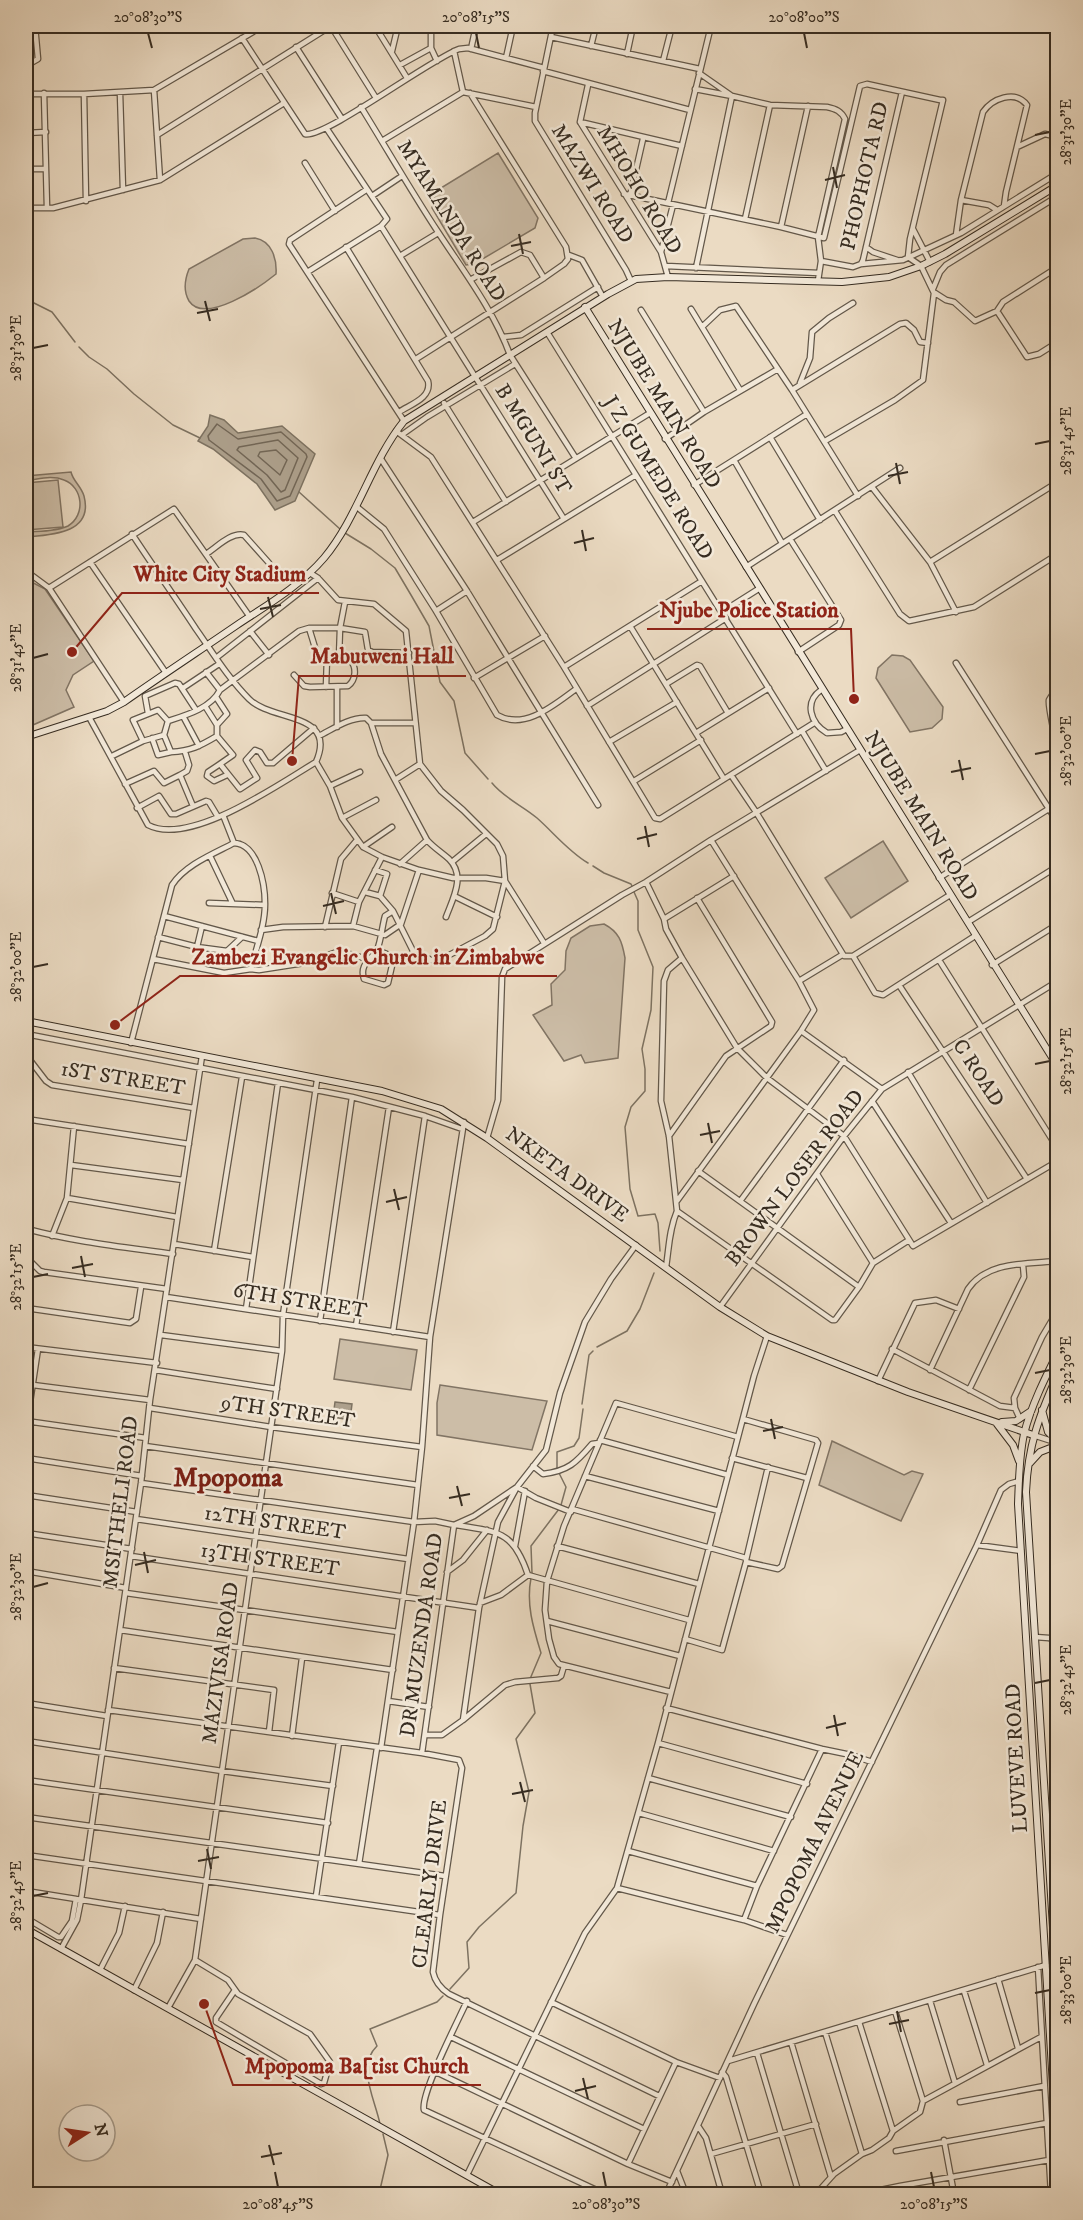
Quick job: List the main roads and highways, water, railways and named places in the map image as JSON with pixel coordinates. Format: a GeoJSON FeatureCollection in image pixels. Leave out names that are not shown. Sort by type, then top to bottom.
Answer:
{"type":"FeatureCollection","features":[{"type":"Feature","properties":{"kind":"water"},"geometry":{"type":"Polygon","coordinates":[[[210,415],[224,420],[238,433],[282,426],[315,454],[295,501],[275,510],[257,484],[213,449],[198,441],[208,426],[210,415]]]}},
{"type":"Feature","properties":{"kind":"water"},"geometry":{"type":"Polygon","coordinates":[[[335,1402],[352,1404],[350,1420],[333,1417],[335,1402]]]}},
{"type":"Feature","properties":{"kind":"waterway"},"geometry":{"type":"LineString","coordinates":[[26,299],[52,312],[75,342]]}},
{"type":"Feature","properties":{"kind":"waterway"},"geometry":{"type":"LineString","coordinates":[[79,347],[173,425],[200,438]]}},
{"type":"Feature","properties":{"kind":"waterway"},"geometry":{"type":"LineString","coordinates":[[299,492],[340,529]]}},
{"type":"Feature","properties":{"kind":"waterway"},"geometry":{"type":"LineString","coordinates":[[345,533],[371,549],[395,568],[411,595],[429,626],[440,682],[454,701],[465,753],[488,779]]}},
{"type":"Feature","properties":{"kind":"waterway"},"geometry":{"type":"LineString","coordinates":[[492,783],[537,818],[588,863]]}},
{"type":"Feature","properties":{"kind":"waterway"},"geometry":{"type":"LineString","coordinates":[[593,866],[632,886]]}},
{"type":"Feature","properties":{"kind":"waterway"},"geometry":{"type":"LineString","coordinates":[[634,892],[638,901],[638,930],[653,967],[651,1010],[642,1049],[645,1091],[631,1107],[625,1127],[630,1189],[638,1216],[655,1214],[660,1251]]}},
{"type":"Feature","properties":{"kind":"waterway"},"geometry":{"type":"LineString","coordinates":[[597,1347],[627,1331],[640,1309],[654,1273]]}},
{"type":"Feature","properties":{"kind":"waterway"},"geometry":{"type":"LineString","coordinates":[[582,1404],[589,1355],[593,1351]]}},
{"type":"Feature","properties":{"kind":"waterway"},"geometry":{"type":"LineString","coordinates":[[557,1469],[557,1452],[574,1446],[579,1438],[583,1409]]}},
{"type":"Feature","properties":{"kind":"waterway"},"geometry":{"type":"LineString","coordinates":[[559,1473],[566,1487],[561,1505]]}},
{"type":"Feature","properties":{"kind":"waterway"},"geometry":{"type":"LineString","coordinates":[[532,1573],[531,1546],[559,1509]]}},
{"type":"Feature","properties":{"kind":"waterway"},"geometry":{"type":"LineString","coordinates":[[530,1679],[541,1653],[530,1606],[531,1578]]}},
{"type":"Feature","properties":{"kind":"waterway"},"geometry":{"type":"LineString","coordinates":[[450,1989],[469,1968],[467,1942],[479,1927],[516,1893],[529,1792],[516,1739],[535,1713],[530,1684]]}},
{"type":"Feature","properties":{"kind":"waterway"},"geometry":{"type":"LineString","coordinates":[[380,2124],[367,2073],[371,2054],[377,2046],[370,2029],[437,2002],[443,1996]]}},
{"type":"Feature","properties":{"kind":"waterway"},"geometry":{"type":"LineString","coordinates":[[379,2194],[388,2155],[383,2134]]}},
{"type":"Feature","properties":{"kind":"place","name":"White City Stadium"},"geometry":{"type":"Point","coordinates":[72,652]}},
{"type":"Feature","properties":{"kind":"place","name":"Njube Police Station"},"geometry":{"type":"Point","coordinates":[854,699]}},
{"type":"Feature","properties":{"kind":"place","name":"Mabutweni Hall"},"geometry":{"type":"Point","coordinates":[292,761]}},
{"type":"Feature","properties":{"kind":"place","name":"Zambezi Evangelic Church in Zimbabwe"},"geometry":{"type":"Point","coordinates":[115,1025]}},
{"type":"Feature","properties":{"kind":"place","name":"Mpopoma Ba[tist Church"},"geometry":{"type":"Point","coordinates":[204,2004]}},
{"type":"Feature","properties":{"kind":"district","name":"Mpopoma"},"geometry":{"type":"Point","coordinates":[228,1478]}}]}
